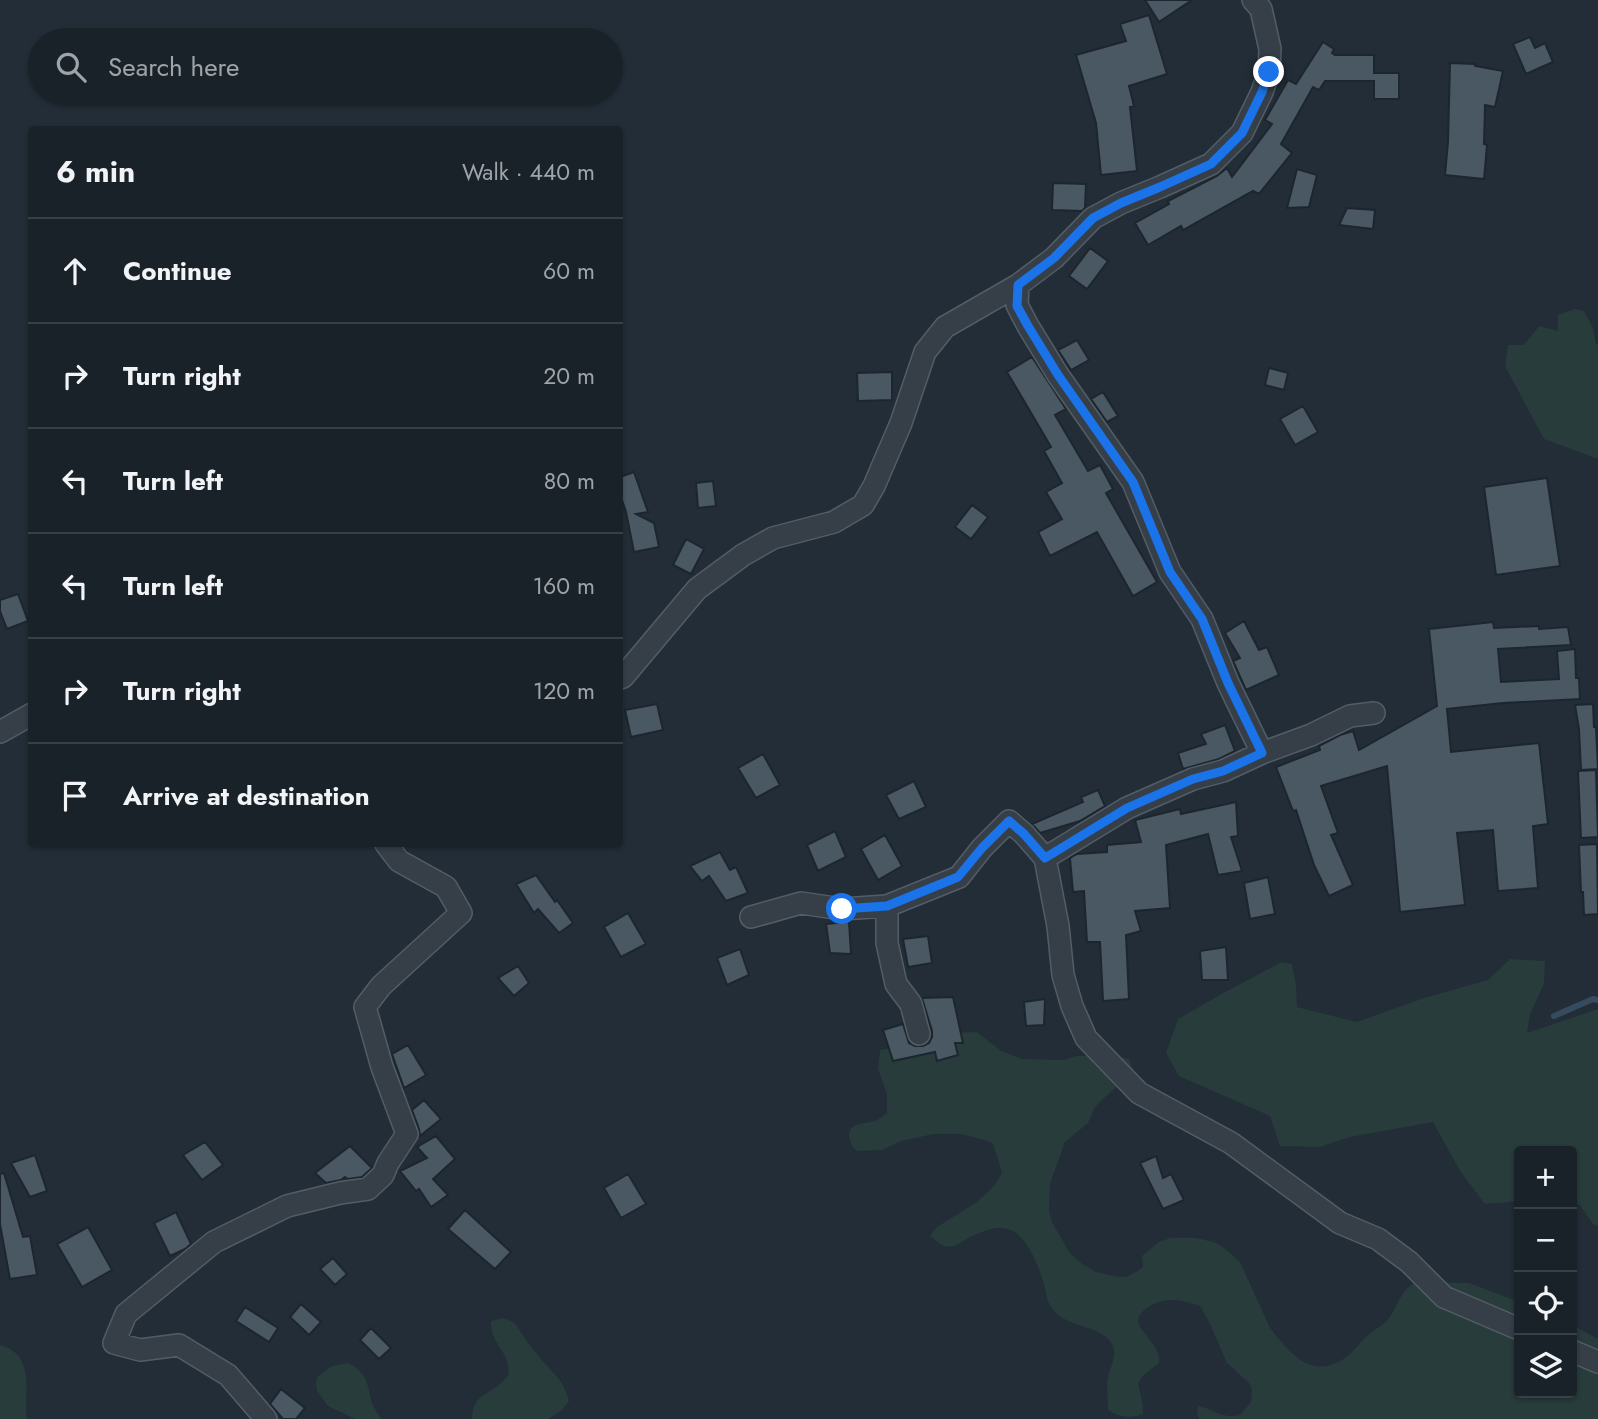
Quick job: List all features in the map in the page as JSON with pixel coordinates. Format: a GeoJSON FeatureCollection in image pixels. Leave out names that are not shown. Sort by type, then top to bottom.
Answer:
{"type":"FeatureCollection","features":[{"type":"Feature","properties":{"kind":"street"},"geometry":{"type":"LineString","coordinates":[[623,677],[697,589],[743,555],[773,538],[835,523],[863,505],[901,422],[925,352],[945,327],[1018,285],[1054,258],[1093,218],[1211,164],[1242,133],[1269,72],[1270,49],[1261,9],[1253,0]]}},
{"type":"Feature","properties":{"kind":"street"},"geometry":{"type":"LineString","coordinates":[[1018,285],[1017,306],[1028,326],[1058,375],[1133,482],[1170,572],[1202,619],[1228,683],[1262,753]]}},
{"type":"Feature","properties":{"kind":"street"},"geometry":{"type":"LineString","coordinates":[[1045,858],[1127,808],[1193,779],[1223,771],[1311,735],[1350,716],[1374,713]]}},
{"type":"Feature","properties":{"kind":"street"},"geometry":{"type":"LineString","coordinates":[[0,732],[28,716]]}},
{"type":"Feature","properties":{"kind":"street"},"geometry":{"type":"LineString","coordinates":[[751,917],[801,903],[842,909],[887,906],[958,877],[1009,821],[1045,858],[1058,926],[1063,975],[1072,1006],[1086,1038],[1139,1093],[1231,1143],[1340,1223],[1378,1239],[1409,1262],[1444,1297],[1514,1327]]}},
{"type":"Feature","properties":{"kind":"street"},"geometry":{"type":"LineString","coordinates":[[266,1419],[228,1375],[179,1345],[140,1350],[114,1343],[126,1314],[214,1242],[287,1206],[368,1189],[383,1175],[407,1134],[382,1067],[365,1007],[381,986],[461,913],[446,887],[399,861],[388,847]]}},
{"type":"Feature","properties":{"kind":"street"},"geometry":{"type":"LineString","coordinates":[[887,906],[887,943],[896,984],[911,1004],[919,1034]]}},
{"type":"Feature","properties":{"kind":"street"},"geometry":{"type":"LineString","coordinates":[[1577,1353],[1598,1362]]}},
{"type":"Feature","properties":{"kind":"green space"},"geometry":{"type":"Polygon","coordinates":[[[1575,309],[1584,311],[1593,328],[1596,345],[1598,344],[1598,459],[1544,439],[1505,366],[1508,345],[1524,345],[1539,326],[1558,331],[1558,315],[1575,309]]]}},
{"type":"Feature","properties":{"kind":"green space"},"geometry":{"type":"Polygon","coordinates":[[[1510,959],[1545,961],[1544,984],[1530,1014],[1527,1033],[1598,1009],[1598,1226],[1593,1224],[1577,1205],[1577,1146],[1514,1146],[1514,1201],[1485,1204],[1460,1171],[1433,1122],[1350,1137],[1320,1147],[1280,1146],[1270,1116],[1179,1076],[1166,1053],[1178,1019],[1282,962],[1292,964],[1297,1007],[1357,1022],[1424,998],[1488,980],[1510,959]]]}},
{"type":"Feature","properties":{"kind":"green space"},"geometry":{"type":"Polygon","coordinates":[[[977,1032],[1001,1051],[1022,1059],[1064,1060],[1077,1056],[1111,1055],[1129,1059],[1133,1070],[1130,1075],[1095,1107],[1088,1123],[1065,1142],[1050,1184],[1049,1211],[1052,1222],[1069,1252],[1096,1272],[1126,1277],[1143,1267],[1142,1256],[1159,1242],[1170,1238],[1196,1238],[1214,1242],[1240,1262],[1270,1328],[1294,1355],[1312,1365],[1322,1367],[1345,1358],[1384,1323],[1404,1292],[1413,1284],[1469,1283],[1514,1300],[1514,1398],[1577,1398],[1577,1328],[1598,1339],[1598,1419],[1199,1419],[1198,1406],[1222,1415],[1240,1415],[1251,1402],[1252,1390],[1250,1384],[1227,1363],[1200,1306],[1170,1300],[1152,1305],[1142,1312],[1138,1319],[1139,1325],[1155,1346],[1159,1363],[1139,1381],[1143,1414],[1125,1416],[1108,1410],[1107,1381],[1114,1358],[1113,1346],[1101,1334],[1065,1319],[1051,1307],[1035,1259],[1020,1237],[1008,1229],[996,1228],[949,1247],[930,1236],[937,1227],[977,1202],[1000,1177],[1002,1172],[993,1144],[961,1134],[934,1134],[901,1141],[882,1150],[857,1151],[850,1141],[852,1128],[877,1120],[887,1113],[887,1094],[878,1069],[880,1050],[921,1046],[954,1033],[977,1032]]]}},
{"type":"Feature","properties":{"kind":"green space"},"geometry":{"type":"Polygon","coordinates":[[[503,1318],[516,1325],[564,1387],[569,1401],[561,1411],[548,1419],[472,1419],[473,1410],[480,1398],[509,1374],[507,1361],[491,1327],[491,1321],[503,1318]]]}},
{"type":"Feature","properties":{"kind":"green space"},"geometry":{"type":"Polygon","coordinates":[[[0,1345],[11,1349],[23,1363],[27,1419],[0,1419],[0,1345]]]}},
{"type":"Feature","properties":{"kind":"green space"},"geometry":{"type":"Polygon","coordinates":[[[348,1363],[363,1375],[372,1403],[381,1419],[355,1419],[328,1406],[317,1391],[317,1377],[332,1366],[348,1363]]]}},
{"type":"Feature","properties":{"kind":"building"},"geometry":{"type":"Polygon","coordinates":[[[1145,0],[1192,0],[1159,22],[1145,0]]]}},
{"type":"Feature","properties":{"kind":"building"},"geometry":{"type":"Polygon","coordinates":[[[1149,15],[1167,74],[1129,86],[1134,106],[1130,107],[1137,171],[1101,175],[1096,123],[1076,55],[1126,41],[1120,24],[1149,15]]]}},
{"type":"Feature","properties":{"kind":"building"},"geometry":{"type":"Polygon","coordinates":[[[1530,37],[1535,48],[1545,43],[1553,62],[1526,74],[1513,44],[1530,37]]]}},
{"type":"Feature","properties":{"kind":"building"},"geometry":{"type":"Polygon","coordinates":[[[1323,42],[1334,49],[1332,53],[1335,55],[1374,55],[1374,73],[1399,73],[1399,99],[1374,99],[1374,81],[1325,81],[1319,90],[1313,87],[1281,144],[1292,153],[1259,194],[1253,191],[1183,230],[1181,226],[1148,245],[1135,223],[1227,168],[1232,177],[1272,124],[1265,120],[1288,80],[1296,84],[1323,42]]]}},
{"type":"Feature","properties":{"kind":"building"},"geometry":{"type":"Polygon","coordinates":[[[1450,63],[1475,64],[1503,71],[1495,107],[1485,105],[1484,144],[1487,145],[1484,179],[1445,175],[1450,63]]]}},
{"type":"Feature","properties":{"kind":"building"},"geometry":{"type":"Polygon","coordinates":[[[1297,169],[1317,175],[1309,207],[1287,208],[1297,169]]]}},
{"type":"Feature","properties":{"kind":"building"},"geometry":{"type":"Polygon","coordinates":[[[1053,183],[1086,184],[1085,208],[1082,211],[1052,210],[1053,183]]]}},
{"type":"Feature","properties":{"kind":"building"},"geometry":{"type":"Polygon","coordinates":[[[1347,208],[1375,210],[1373,229],[1339,225],[1347,208]]]}},
{"type":"Feature","properties":{"kind":"building"},"geometry":{"type":"Polygon","coordinates":[[[1090,248],[1108,261],[1087,289],[1069,276],[1090,248]]]}},
{"type":"Feature","properties":{"kind":"building"},"geometry":{"type":"Polygon","coordinates":[[[1077,340],[1089,360],[1071,370],[1058,350],[1077,340]]]}},
{"type":"Feature","properties":{"kind":"building"},"geometry":{"type":"Polygon","coordinates":[[[1032,357],[1066,409],[1055,415],[1088,471],[1100,465],[1113,489],[1106,493],[1157,582],[1133,596],[1097,532],[1050,556],[1038,532],[1062,519],[1046,492],[1062,483],[1044,451],[1051,447],[1007,372],[1032,357]]]}},
{"type":"Feature","properties":{"kind":"building"},"geometry":{"type":"Polygon","coordinates":[[[1269,368],[1288,373],[1284,390],[1265,385],[1269,368]]]}},
{"type":"Feature","properties":{"kind":"building"},"geometry":{"type":"Polygon","coordinates":[[[892,372],[892,400],[858,401],[857,373],[892,372]]]}},
{"type":"Feature","properties":{"kind":"building"},"geometry":{"type":"Polygon","coordinates":[[[1103,392],[1118,416],[1107,422],[1091,399],[1103,392]]]}},
{"type":"Feature","properties":{"kind":"building"},"geometry":{"type":"Polygon","coordinates":[[[1303,406],[1318,432],[1295,445],[1280,419],[1303,406]]]}},
{"type":"Feature","properties":{"kind":"building"},"geometry":{"type":"Polygon","coordinates":[[[634,472],[648,512],[636,514],[654,523],[659,547],[634,552],[623,503],[623,476],[634,472]]]}},
{"type":"Feature","properties":{"kind":"building"},"geometry":{"type":"Polygon","coordinates":[[[1547,478],[1560,566],[1496,575],[1484,487],[1547,478]]]}},
{"type":"Feature","properties":{"kind":"building"},"geometry":{"type":"Polygon","coordinates":[[[713,481],[716,506],[698,508],[696,483],[713,481]]]}},
{"type":"Feature","properties":{"kind":"building"},"geometry":{"type":"Polygon","coordinates":[[[972,505],[988,517],[971,539],[955,527],[972,505]]]}},
{"type":"Feature","properties":{"kind":"building"},"geometry":{"type":"Polygon","coordinates":[[[686,539],[704,549],[691,574],[673,565],[686,539]]]}},
{"type":"Feature","properties":{"kind":"building"},"geometry":{"type":"Polygon","coordinates":[[[18,594],[28,621],[7,629],[0,611],[0,600],[18,594]]]}},
{"type":"Feature","properties":{"kind":"building"},"geometry":{"type":"Polygon","coordinates":[[[1244,621],[1259,650],[1267,647],[1279,675],[1246,690],[1233,661],[1240,658],[1225,633],[1244,621]]]}},
{"type":"Feature","properties":{"kind":"building"},"geometry":{"type":"Polygon","coordinates":[[[1493,622],[1494,628],[1568,627],[1571,645],[1498,649],[1501,682],[1559,679],[1557,651],[1575,649],[1580,699],[1447,709],[1451,752],[1539,743],[1548,824],[1533,826],[1538,888],[1498,891],[1493,830],[1457,833],[1465,905],[1400,912],[1387,766],[1321,786],[1338,833],[1331,835],[1353,885],[1329,896],[1314,865],[1296,810],[1293,811],[1276,767],[1320,750],[1319,746],[1353,731],[1359,750],[1437,706],[1429,629],[1493,622]]]}},
{"type":"Feature","properties":{"kind":"building"},"geometry":{"type":"Polygon","coordinates":[[[657,704],[663,730],[631,737],[625,710],[657,704]]]}},
{"type":"Feature","properties":{"kind":"building"},"geometry":{"type":"Polygon","coordinates":[[[1593,704],[1598,769],[1581,770],[1575,705],[1593,704]]]}},
{"type":"Feature","properties":{"kind":"building"},"geometry":{"type":"Polygon","coordinates":[[[1225,725],[1235,751],[1219,759],[1183,769],[1178,753],[1206,744],[1201,734],[1225,725]]]}},
{"type":"Feature","properties":{"kind":"building"},"geometry":{"type":"Polygon","coordinates":[[[763,754],[780,785],[756,798],[738,768],[763,754]]]}},
{"type":"Feature","properties":{"kind":"building"},"geometry":{"type":"Polygon","coordinates":[[[1596,770],[1598,837],[1581,838],[1578,771],[1596,770]]]}},
{"type":"Feature","properties":{"kind":"building"},"geometry":{"type":"Polygon","coordinates":[[[914,781],[926,807],[899,819],[886,795],[914,781]]]}},
{"type":"Feature","properties":{"kind":"building"},"geometry":{"type":"Polygon","coordinates":[[[1098,790],[1105,806],[1080,821],[1040,833],[1032,824],[1083,802],[1081,797],[1098,790]]]}},
{"type":"Feature","properties":{"kind":"building"},"geometry":{"type":"Polygon","coordinates":[[[1236,802],[1238,836],[1231,837],[1242,871],[1218,875],[1208,834],[1166,845],[1170,908],[1135,911],[1141,931],[1126,935],[1129,999],[1103,1001],[1100,942],[1087,942],[1084,891],[1073,892],[1070,858],[1077,854],[1107,852],[1107,845],[1141,842],[1135,820],[1180,809],[1181,814],[1236,802]]]}},
{"type":"Feature","properties":{"kind":"building"},"geometry":{"type":"Polygon","coordinates":[[[835,831],[846,857],[818,871],[807,845],[835,831]]]}},
{"type":"Feature","properties":{"kind":"building"},"geometry":{"type":"Polygon","coordinates":[[[885,835],[902,866],[878,880],[861,849],[885,835]]]}},
{"type":"Feature","properties":{"kind":"building"},"geometry":{"type":"Polygon","coordinates":[[[1597,844],[1598,914],[1584,915],[1579,845],[1597,844]]]}},
{"type":"Feature","properties":{"kind":"building"},"geometry":{"type":"Polygon","coordinates":[[[720,852],[730,870],[736,867],[748,893],[726,901],[709,876],[702,881],[690,866],[720,852]]]}},
{"type":"Feature","properties":{"kind":"building"},"geometry":{"type":"Polygon","coordinates":[[[536,875],[573,923],[559,933],[538,909],[534,913],[516,884],[536,875]]]}},
{"type":"Feature","properties":{"kind":"building"},"geometry":{"type":"Polygon","coordinates":[[[1268,877],[1275,914],[1250,919],[1244,883],[1268,877]]]}},
{"type":"Feature","properties":{"kind":"building"},"geometry":{"type":"Polygon","coordinates":[[[628,913],[646,944],[621,957],[604,927],[628,913]]]}},
{"type":"Feature","properties":{"kind":"building"},"geometry":{"type":"Polygon","coordinates":[[[849,922],[851,954],[830,953],[826,924],[849,922]]]}},
{"type":"Feature","properties":{"kind":"building"},"geometry":{"type":"Polygon","coordinates":[[[928,936],[932,963],[908,967],[903,939],[928,936]]]}},
{"type":"Feature","properties":{"kind":"building"},"geometry":{"type":"Polygon","coordinates":[[[1226,947],[1228,980],[1202,980],[1200,951],[1226,947]]]}},
{"type":"Feature","properties":{"kind":"building"},"geometry":{"type":"Polygon","coordinates":[[[740,949],[749,975],[727,985],[717,958],[740,949]]]}},
{"type":"Feature","properties":{"kind":"building"},"geometry":{"type":"Polygon","coordinates":[[[518,966],[529,983],[514,996],[498,978],[518,966]]]}},
{"type":"Feature","properties":{"kind":"building"},"geometry":{"type":"Polygon","coordinates":[[[953,997],[963,1043],[955,1043],[958,1055],[937,1061],[935,1052],[893,1061],[883,1030],[903,1024],[909,1043],[923,1046],[929,1043],[932,1031],[922,998],[953,997]]]}},
{"type":"Feature","properties":{"kind":"building"},"geometry":{"type":"Polygon","coordinates":[[[1045,999],[1044,1025],[1026,1026],[1024,1002],[1045,999]]]}},
{"type":"Feature","properties":{"kind":"building"},"geometry":{"type":"Polygon","coordinates":[[[408,1045],[426,1075],[404,1088],[392,1054],[408,1045]]]}},
{"type":"Feature","properties":{"kind":"building"},"geometry":{"type":"Polygon","coordinates":[[[424,1100],[441,1119],[420,1136],[412,1110],[424,1100]]]}},
{"type":"Feature","properties":{"kind":"building"},"geometry":{"type":"Polygon","coordinates":[[[436,1136],[455,1159],[433,1179],[448,1195],[431,1207],[419,1189],[416,1191],[400,1171],[427,1158],[417,1147],[436,1136]]]}},
{"type":"Feature","properties":{"kind":"building"},"geometry":{"type":"Polygon","coordinates":[[[205,1142],[223,1165],[202,1180],[183,1155],[205,1142]]]}},
{"type":"Feature","properties":{"kind":"building"},"geometry":{"type":"Polygon","coordinates":[[[350,1146],[372,1168],[362,1177],[345,1177],[326,1183],[315,1173],[350,1146]]]}},
{"type":"Feature","properties":{"kind":"building"},"geometry":{"type":"Polygon","coordinates":[[[35,1155],[47,1191],[30,1197],[11,1163],[35,1155]]]}},
{"type":"Feature","properties":{"kind":"building"},"geometry":{"type":"Polygon","coordinates":[[[1156,1156],[1163,1178],[1171,1174],[1184,1200],[1163,1209],[1140,1163],[1156,1156]]]}},
{"type":"Feature","properties":{"kind":"building"},"geometry":{"type":"Polygon","coordinates":[[[4,1173],[23,1237],[30,1236],[37,1275],[10,1279],[0,1224],[0,1174],[4,1173]]]}},
{"type":"Feature","properties":{"kind":"building"},"geometry":{"type":"Polygon","coordinates":[[[628,1174],[646,1204],[621,1218],[604,1188],[628,1174]]]}},
{"type":"Feature","properties":{"kind":"building"},"geometry":{"type":"Polygon","coordinates":[[[465,1210],[511,1252],[495,1269],[448,1229],[465,1210]]]}},
{"type":"Feature","properties":{"kind":"building"},"geometry":{"type":"Polygon","coordinates":[[[176,1212],[191,1244],[170,1256],[154,1223],[176,1212]]]}},
{"type":"Feature","properties":{"kind":"building"},"geometry":{"type":"Polygon","coordinates":[[[88,1227],[112,1270],[82,1287],[57,1244],[88,1227]]]}},
{"type":"Feature","properties":{"kind":"building"},"geometry":{"type":"Polygon","coordinates":[[[333,1258],[347,1274],[335,1285],[320,1269],[333,1258]]]}},
{"type":"Feature","properties":{"kind":"building"},"geometry":{"type":"Polygon","coordinates":[[[301,1304],[321,1322],[309,1335],[290,1317],[301,1304]]]}},
{"type":"Feature","properties":{"kind":"building"},"geometry":{"type":"Polygon","coordinates":[[[245,1307],[278,1328],[269,1342],[236,1321],[245,1307]]]}},
{"type":"Feature","properties":{"kind":"building"},"geometry":{"type":"Polygon","coordinates":[[[371,1328],[391,1348],[379,1359],[360,1340],[371,1328]]]}},
{"type":"Feature","properties":{"kind":"building"},"geometry":{"type":"Polygon","coordinates":[[[281,1389],[305,1408],[296,1419],[283,1419],[270,1404],[281,1389]]]}},
{"type":"Feature","properties":{"kind":"waterway"},"geometry":{"type":"LineString","coordinates":[[1554,1016],[1593,999],[1598,1000]]}},
{"type":"Feature","properties":{"kind":"route"},"geometry":{"type":"LineString","coordinates":[[842,909],[887,906],[958,877],[1009,821],[1045,858],[1127,808],[1262,753],[1228,683],[1202,619],[1170,572],[1133,482],[1058,375],[1017,306],[1018,285],[1054,258],[1093,218],[1211,164],[1242,133],[1269,72]]}}]}
